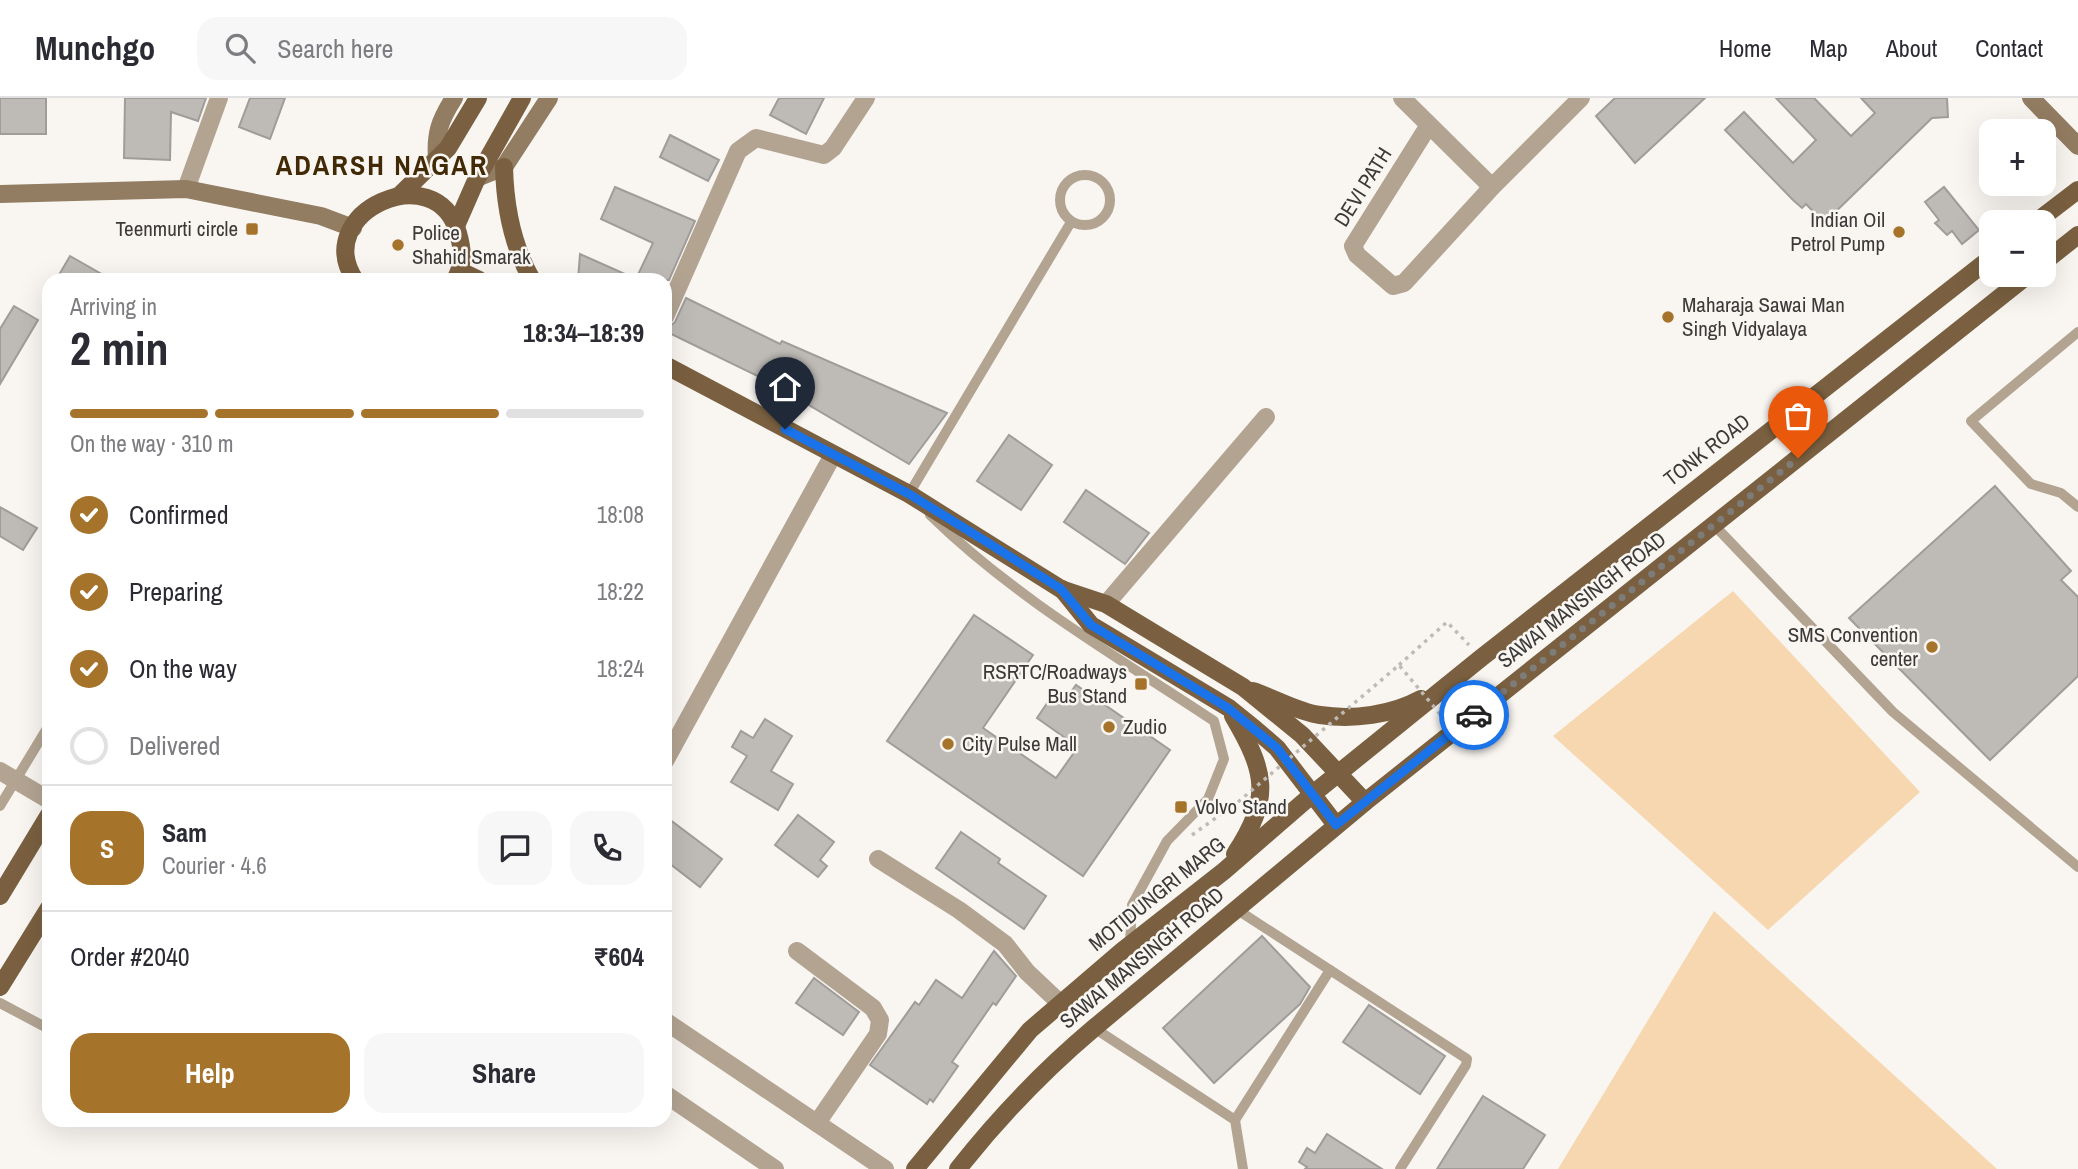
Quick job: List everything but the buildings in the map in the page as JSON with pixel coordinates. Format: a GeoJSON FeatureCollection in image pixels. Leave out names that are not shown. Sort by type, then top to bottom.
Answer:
{"type":"FeatureCollection","features":[{"type":"Feature","properties":{"kind":"main road"},"geometry":{"type":"LineString","coordinates":[[399,196],[448,148],[478,98]]}},
{"type":"Feature","properties":{"kind":"main road"},"geometry":{"type":"LineString","coordinates":[[456,226],[477,178],[522,98]]}},
{"type":"Feature","properties":{"kind":"main road"},"geometry":{"type":"LineString","coordinates":[[504,167],[508,216],[513,237],[529,273]]}},
{"type":"Feature","properties":{"kind":"main road"},"geometry":{"type":"LineString","coordinates":[[2052,210],[2078,190]]}},
{"type":"Feature","properties":{"kind":"main road"},"geometry":{"type":"LineString","coordinates":[[351,273],[347,256],[353,228],[359,217],[376,202],[410,195],[431,201],[443,209],[456,226],[463,251],[458,273]]}},
{"type":"Feature","properties":{"kind":"main road"},"geometry":{"type":"LineString","coordinates":[[2056,252],[2078,235]]}},
{"type":"Feature","properties":{"kind":"main road","name":"TONK ROAD"},"geometry":{"type":"LineString","coordinates":[[1453,681],[1979,267]]}},
{"type":"Feature","properties":{"kind":"main road","name":"SAWAI MANSINGH ROAD"},"geometry":{"type":"LineString","coordinates":[[958,1169],[998,1119],[1052,1064],[1336,825],[2013,287]]}},
{"type":"Feature","properties":{"kind":"main road"},"geometry":{"type":"LineString","coordinates":[[672,369],[909,494],[1061,589],[1106,604],[1243,687],[1302,735],[1341,773],[1365,802]]}},
{"type":"Feature","properties":{"kind":"main road"},"geometry":{"type":"LineString","coordinates":[[1061,589],[1091,625],[1228,708],[1277,748],[1336,825]]}},
{"type":"Feature","properties":{"kind":"main road"},"geometry":{"type":"LineString","coordinates":[[1243,687],[1319,715],[1373,715],[1404,708],[1453,681]]}},
{"type":"Feature","properties":{"kind":"main road","name":"MOTIDUNGRI MARG"},"geometry":{"type":"LineString","coordinates":[[915,1169],[1023,1038],[1060,1004],[1453,681]]}},
{"type":"Feature","properties":{"kind":"main road"},"geometry":{"type":"LineString","coordinates":[[1224,871],[1251,829],[1262,797],[1256,755],[1228,708]]}},
{"type":"Feature","properties":{"kind":"main road"},"geometry":{"type":"LineString","coordinates":[[0,896],[42,827]]}},
{"type":"Feature","properties":{"kind":"main road"},"geometry":{"type":"LineString","coordinates":[[3,976],[42,918]]}},
{"type":"Feature","properties":{"kind":"street"},"geometry":{"type":"LineString","coordinates":[[186,189],[219,98]]}},
{"type":"Feature","properties":{"kind":"street"},"geometry":{"type":"LineString","coordinates":[[437,159],[435,135],[454,98]]}},
{"type":"Feature","properties":{"kind":"street"},"geometry":{"type":"LineString","coordinates":[[477,178],[504,167],[549,98]]}},
{"type":"Feature","properties":{"kind":"street"},"geometry":{"type":"LineString","coordinates":[[672,301],[738,152],[746,142],[757,138],[824,155],[833,148],[866,98]]}},
{"type":"Feature","properties":{"kind":"street"},"geometry":{"type":"LineString","coordinates":[[1402,98],[1492,187]]}},
{"type":"Feature","properties":{"kind":"street","name":"DEVI PATH"},"geometry":{"type":"LineString","coordinates":[[1429,125],[1353,246],[1357,255],[1393,286],[1404,283],[1492,187],[1581,98]]}},
{"type":"Feature","properties":{"kind":"street"},"geometry":{"type":"LineString","coordinates":[[2031,98],[2078,146]]}},
{"type":"Feature","properties":{"kind":"street"},"geometry":{"type":"LineString","coordinates":[[0,194],[186,189],[308,212],[353,228]]}},
{"type":"Feature","properties":{"kind":"street"},"geometry":{"type":"LineString","coordinates":[[1106,604],[1266,417]]}},
{"type":"Feature","properties":{"kind":"street"},"geometry":{"type":"LineString","coordinates":[[672,748],[833,454]]}},
{"type":"Feature","properties":{"kind":"street"},"geometry":{"type":"LineString","coordinates":[[0,771],[42,796]]}},
{"type":"Feature","properties":{"kind":"street"},"geometry":{"type":"LineString","coordinates":[[878,859],[959,910],[1005,944],[1027,972],[1060,1004]]}},
{"type":"Feature","properties":{"kind":"street"},"geometry":{"type":"LineString","coordinates":[[797,951],[873,1008],[880,1020],[878,1034],[817,1124]]}},
{"type":"Feature","properties":{"kind":"street"},"geometry":{"type":"LineString","coordinates":[[672,1026],[885,1169]]}},
{"type":"Feature","properties":{"kind":"street"},"geometry":{"type":"LineString","coordinates":[[672,1099],[775,1169]]}},
{"type":"Feature","properties":{"kind":"lane"},"geometry":{"type":"LineString","coordinates":[[1089,175],[1098,178],[1108,190],[1110,198],[1107,213],[1094,224],[1078,225],[1071,222],[1060,208],[1060,190],[1072,177],[1089,175]]}},
{"type":"Feature","properties":{"kind":"lane"},"geometry":{"type":"LineString","coordinates":[[1071,222],[909,494],[961,545],[1010,586],[1050,615],[1214,721],[1224,759],[1208,799],[1167,842],[1132,905],[1130,944]]}},
{"type":"Feature","properties":{"kind":"lane"},"geometry":{"type":"LineString","coordinates":[[2078,332],[1970,421],[2031,484],[2061,493],[2078,507]]}},
{"type":"Feature","properties":{"kind":"lane"},"geometry":{"type":"LineString","coordinates":[[1714,525],[1893,712],[2078,867]]}},
{"type":"Feature","properties":{"kind":"lane"},"geometry":{"type":"LineString","coordinates":[[0,806],[42,737]]}},
{"type":"Feature","properties":{"kind":"lane"},"geometry":{"type":"LineString","coordinates":[[1237,909],[1467,1059],[1466,1065],[1400,1169]]}},
{"type":"Feature","properties":{"kind":"lane"},"geometry":{"type":"LineString","coordinates":[[1243,1169],[1235,1120],[1330,970]]}},
{"type":"Feature","properties":{"kind":"lane"},"geometry":{"type":"LineString","coordinates":[[0,1003],[42,1024]]}},
{"type":"Feature","properties":{"kind":"lane"},"geometry":{"type":"LineString","coordinates":[[1094,1028],[1235,1120]]}},
{"type":"Feature","properties":{"kind":"path"},"geometry":{"type":"LineString","coordinates":[[1198,834],[1447,622],[1481,658]]}},
{"type":"Feature","properties":{"kind":"path"},"geometry":{"type":"LineString","coordinates":[[1399,665],[1466,745]]}},
{"type":"Feature","properties":{"kind":"shaded area"},"geometry":{"type":"Polygon","coordinates":[[[1733,591],[1920,792],[1768,930],[1553,736],[1733,591]]]}},
{"type":"Feature","properties":{"kind":"shaded area"},"geometry":{"type":"Polygon","coordinates":[[[1714,911],[1997,1169],[1558,1169],[1714,911]]]}},
{"type":"Feature","properties":{"kind":"way so far"},"geometry":{"type":"LineString","coordinates":[[1474,715],[1798,458]]}},
{"type":"Feature","properties":{"kind":"place","name":"Teenmurti circle"},"geometry":{"type":"Point","coordinates":[252,229]}},
{"type":"Feature","properties":{"kind":"place","name":"Indian Oil Petrol Pump"},"geometry":{"type":"Point","coordinates":[1899,232]}},
{"type":"Feature","properties":{"kind":"place","name":"Police Shahid Smarak"},"geometry":{"type":"Point","coordinates":[398,245]}},
{"type":"Feature","properties":{"kind":"place","name":"Maharaja Sawai Man Singh Vidyalaya"},"geometry":{"type":"Point","coordinates":[1668,317]}},
{"type":"Feature","properties":{"kind":"place","name":"SMS Convention center"},"geometry":{"type":"Point","coordinates":[1932,647]}},
{"type":"Feature","properties":{"kind":"place","name":"RSRTC/Roadways Bus Stand"},"geometry":{"type":"Point","coordinates":[1141,684]}},
{"type":"Feature","properties":{"kind":"place","name":"Zudio"},"geometry":{"type":"Point","coordinates":[1109,727]}},
{"type":"Feature","properties":{"kind":"place","name":"City Pulse Mall"},"geometry":{"type":"Point","coordinates":[948,744]}},
{"type":"Feature","properties":{"kind":"place","name":"Volvo Stand"},"geometry":{"type":"Point","coordinates":[1181,807]}},
{"type":"Feature","properties":{"kind":"district","name":"ADARSH NAGAR"},"geometry":{"type":"Point","coordinates":[382,165]}},
{"type":"Feature","properties":{"kind":"route"},"geometry":{"type":"LineString","coordinates":[[785,429],[909,494],[990,544],[1061,589],[1091,625],[1228,708],[1277,748],[1336,825],[1474,715]]}}]}
